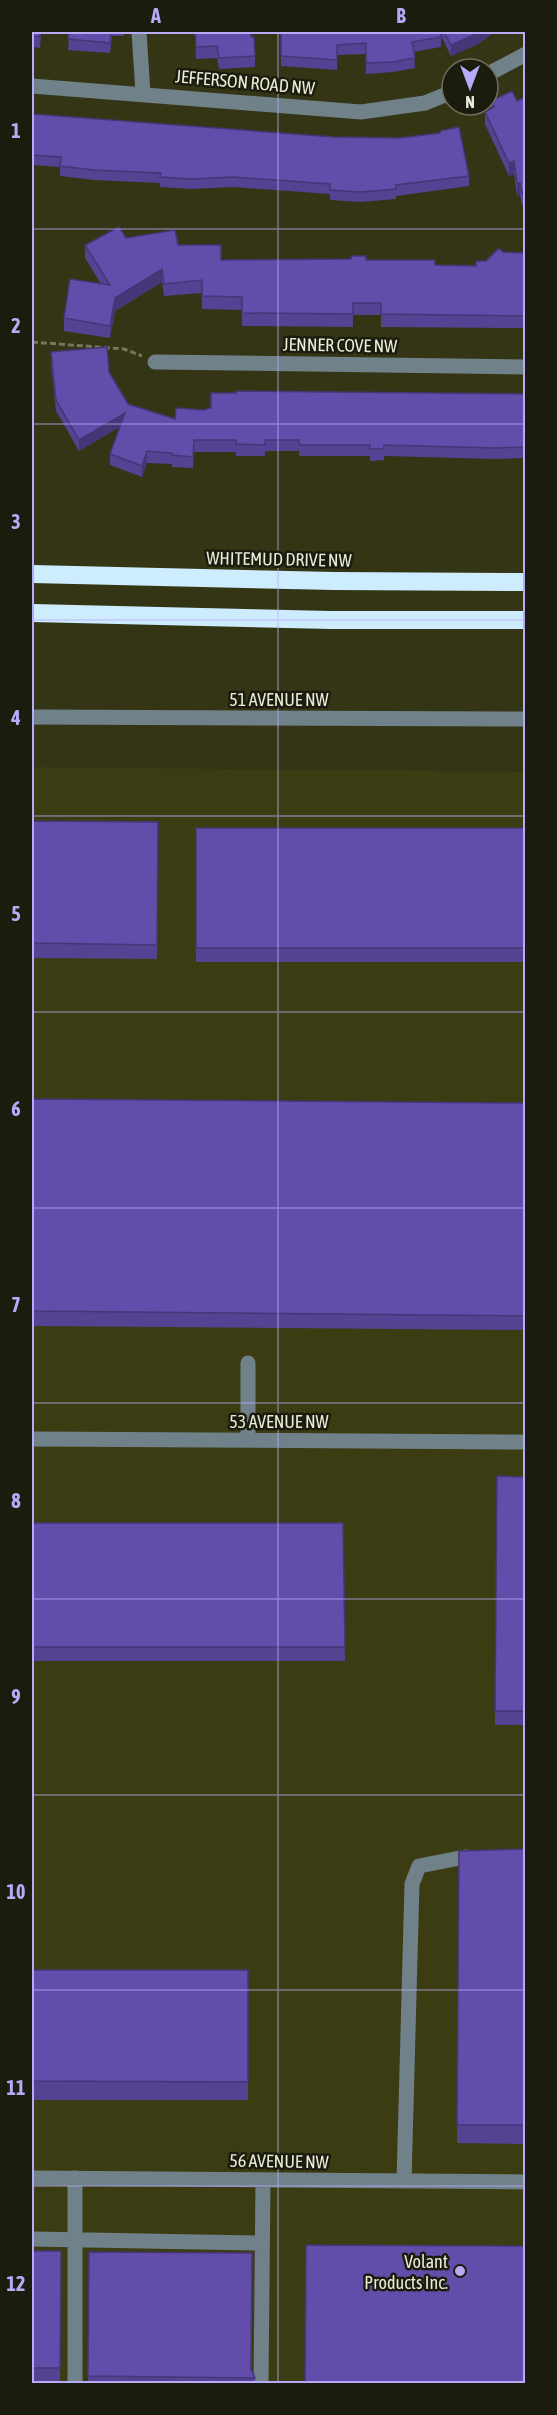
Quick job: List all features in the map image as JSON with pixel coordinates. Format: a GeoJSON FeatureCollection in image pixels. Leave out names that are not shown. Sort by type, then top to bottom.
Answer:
{"type":"FeatureCollection","features":[{"type":"Feature","properties":{"kind":"highway","name":"WHITEMUD DRIVE NW"},"geometry":{"type":"LineString","coordinates":[[32,574],[311,581],[525,582]]}},
{"type":"Feature","properties":{"kind":"highway"},"geometry":{"type":"LineString","coordinates":[[32,613],[308,619],[525,620]]}},
{"type":"Feature","properties":{"kind":"street"},"geometry":{"type":"LineString","coordinates":[[139,32],[143,93]]}},
{"type":"Feature","properties":{"kind":"street"},"geometry":{"type":"LineString","coordinates":[[500,68],[525,54]]}},
{"type":"Feature","properties":{"kind":"street","name":"JEFFERSON ROAD NW"},"geometry":{"type":"LineString","coordinates":[[32,86],[361,112],[425,103],[440,97]]}},
{"type":"Feature","properties":{"kind":"street","name":"JENNER COVE NW"},"geometry":{"type":"LineString","coordinates":[[155,362],[525,367]]}},
{"type":"Feature","properties":{"kind":"street","name":"51 AVENUE NW"},"geometry":{"type":"LineString","coordinates":[[32,717],[525,719]]}},
{"type":"Feature","properties":{"kind":"street"},"geometry":{"type":"LineString","coordinates":[[248,1363],[248,1440]]}},
{"type":"Feature","properties":{"kind":"street","name":"53 AVENUE NW"},"geometry":{"type":"LineString","coordinates":[[32,1439],[525,1442]]}},
{"type":"Feature","properties":{"kind":"street"},"geometry":{"type":"LineString","coordinates":[[404,2181],[412,1884],[418,1866],[465,1857],[495,1858]]}},
{"type":"Feature","properties":{"kind":"street","name":"56 AVENUE NW"},"geometry":{"type":"LineString","coordinates":[[32,2178],[525,2182]]}},
{"type":"Feature","properties":{"kind":"street"},"geometry":{"type":"LineString","coordinates":[[75,2178],[75,2384]]}},
{"type":"Feature","properties":{"kind":"street"},"geometry":{"type":"LineString","coordinates":[[261,2384],[263,2180]]}},
{"type":"Feature","properties":{"kind":"street"},"geometry":{"type":"LineString","coordinates":[[32,2239],[262,2243]]}},
{"type":"Feature","properties":{"kind":"path"},"geometry":{"type":"LineString","coordinates":[[32,342],[124,349],[155,362]]}},
{"type":"Feature","properties":{"kind":"shaded area"},"geometry":{"type":"Polygon","coordinates":[[[32,767],[525,772],[525,2383],[32,2384],[32,767]]]}},
{"type":"Feature","properties":{"kind":"building"},"geometry":{"type":"Polygon","coordinates":[[[32,32],[40,32],[40,37],[32,36],[32,32]]]}},
{"type":"Feature","properties":{"kind":"building"},"geometry":{"type":"Polygon","coordinates":[[[69,32],[111,32],[110,43],[68,39],[69,32]]]}},
{"type":"Feature","properties":{"kind":"building"},"geometry":{"type":"Polygon","coordinates":[[[195,32],[251,32],[251,37],[254,37],[255,56],[219,58],[217,46],[196,47],[195,32]]]}},
{"type":"Feature","properties":{"kind":"building"},"geometry":{"type":"Polygon","coordinates":[[[281,32],[440,32],[441,37],[412,42],[415,58],[366,63],[366,43],[337,45],[337,60],[281,56],[281,32]]]}},
{"type":"Feature","properties":{"kind":"building"},"geometry":{"type":"Polygon","coordinates":[[[444,32],[480,32],[451,45],[444,32]]]}},
{"type":"Feature","properties":{"kind":"building"},"geometry":{"type":"Polygon","coordinates":[[[512,91],[517,101],[525,97],[525,192],[522,193],[520,183],[517,183],[514,161],[509,163],[487,117],[500,117],[500,97],[512,91]]]}},
{"type":"Feature","properties":{"kind":"building"},"geometry":{"type":"Polygon","coordinates":[[[32,114],[333,137],[399,138],[440,133],[440,131],[459,127],[469,176],[396,185],[396,189],[360,192],[330,190],[330,184],[233,177],[191,179],[160,177],[161,173],[60,166],[61,157],[32,155],[32,114]]]}},
{"type":"Feature","properties":{"kind":"building"},"geometry":{"type":"Polygon","coordinates":[[[119,227],[126,238],[175,230],[178,245],[221,245],[221,260],[351,259],[351,256],[366,256],[366,260],[435,260],[435,265],[476,266],[476,261],[486,261],[499,248],[503,252],[525,253],[525,316],[381,314],[381,303],[353,303],[353,314],[242,313],[242,297],[202,296],[202,280],[164,284],[162,269],[115,298],[110,326],[64,318],[70,279],[110,285],[85,245],[119,227]]]}},
{"type":"Feature","properties":{"kind":"building"},"geometry":{"type":"Polygon","coordinates":[[[107,347],[109,372],[128,404],[175,419],[176,408],[203,410],[211,408],[211,393],[236,393],[236,391],[525,394],[525,447],[384,445],[384,449],[370,449],[370,445],[299,445],[299,440],[265,440],[265,445],[236,444],[236,440],[194,440],[193,457],[147,451],[142,466],[110,454],[125,413],[79,440],[56,400],[51,352],[107,347]]]}},
{"type":"Feature","properties":{"kind":"building"},"geometry":{"type":"Polygon","coordinates":[[[32,821],[158,822],[157,945],[32,943],[32,821]]]}},
{"type":"Feature","properties":{"kind":"building"},"geometry":{"type":"Polygon","coordinates":[[[196,828],[525,828],[525,948],[196,948],[196,828]]]}},
{"type":"Feature","properties":{"kind":"building"},"geometry":{"type":"Polygon","coordinates":[[[32,1099],[525,1103],[525,1316],[32,1311],[32,1099]]]}},
{"type":"Feature","properties":{"kind":"building"},"geometry":{"type":"Polygon","coordinates":[[[497,1476],[525,1477],[525,1711],[495,1711],[497,1476]]]}},
{"type":"Feature","properties":{"kind":"building"},"geometry":{"type":"Polygon","coordinates":[[[32,1523],[343,1523],[345,1647],[32,1647],[32,1523]]]}},
{"type":"Feature","properties":{"kind":"building"},"geometry":{"type":"Polygon","coordinates":[[[525,1849],[525,2125],[457,2125],[459,1851],[525,1849]]]}},
{"type":"Feature","properties":{"kind":"building"},"geometry":{"type":"Polygon","coordinates":[[[32,1970],[248,1970],[248,2082],[32,2081],[32,1970]]]}},
{"type":"Feature","properties":{"kind":"building"},"geometry":{"type":"Polygon","coordinates":[[[306,2245],[525,2246],[525,2384],[305,2384],[306,2245]]]}},
{"type":"Feature","properties":{"kind":"building"},"geometry":{"type":"Polygon","coordinates":[[[32,2251],[61,2251],[60,2368],[32,2368],[32,2251]]]}},
{"type":"Feature","properties":{"kind":"building"},"geometry":{"type":"Polygon","coordinates":[[[89,2252],[252,2253],[251,2369],[255,2378],[88,2376],[89,2252]]]}},
{"type":"Feature","properties":{"kind":"place","name":"Volant Products Inc."},"geometry":{"type":"Point","coordinates":[460,2271]}}]}
